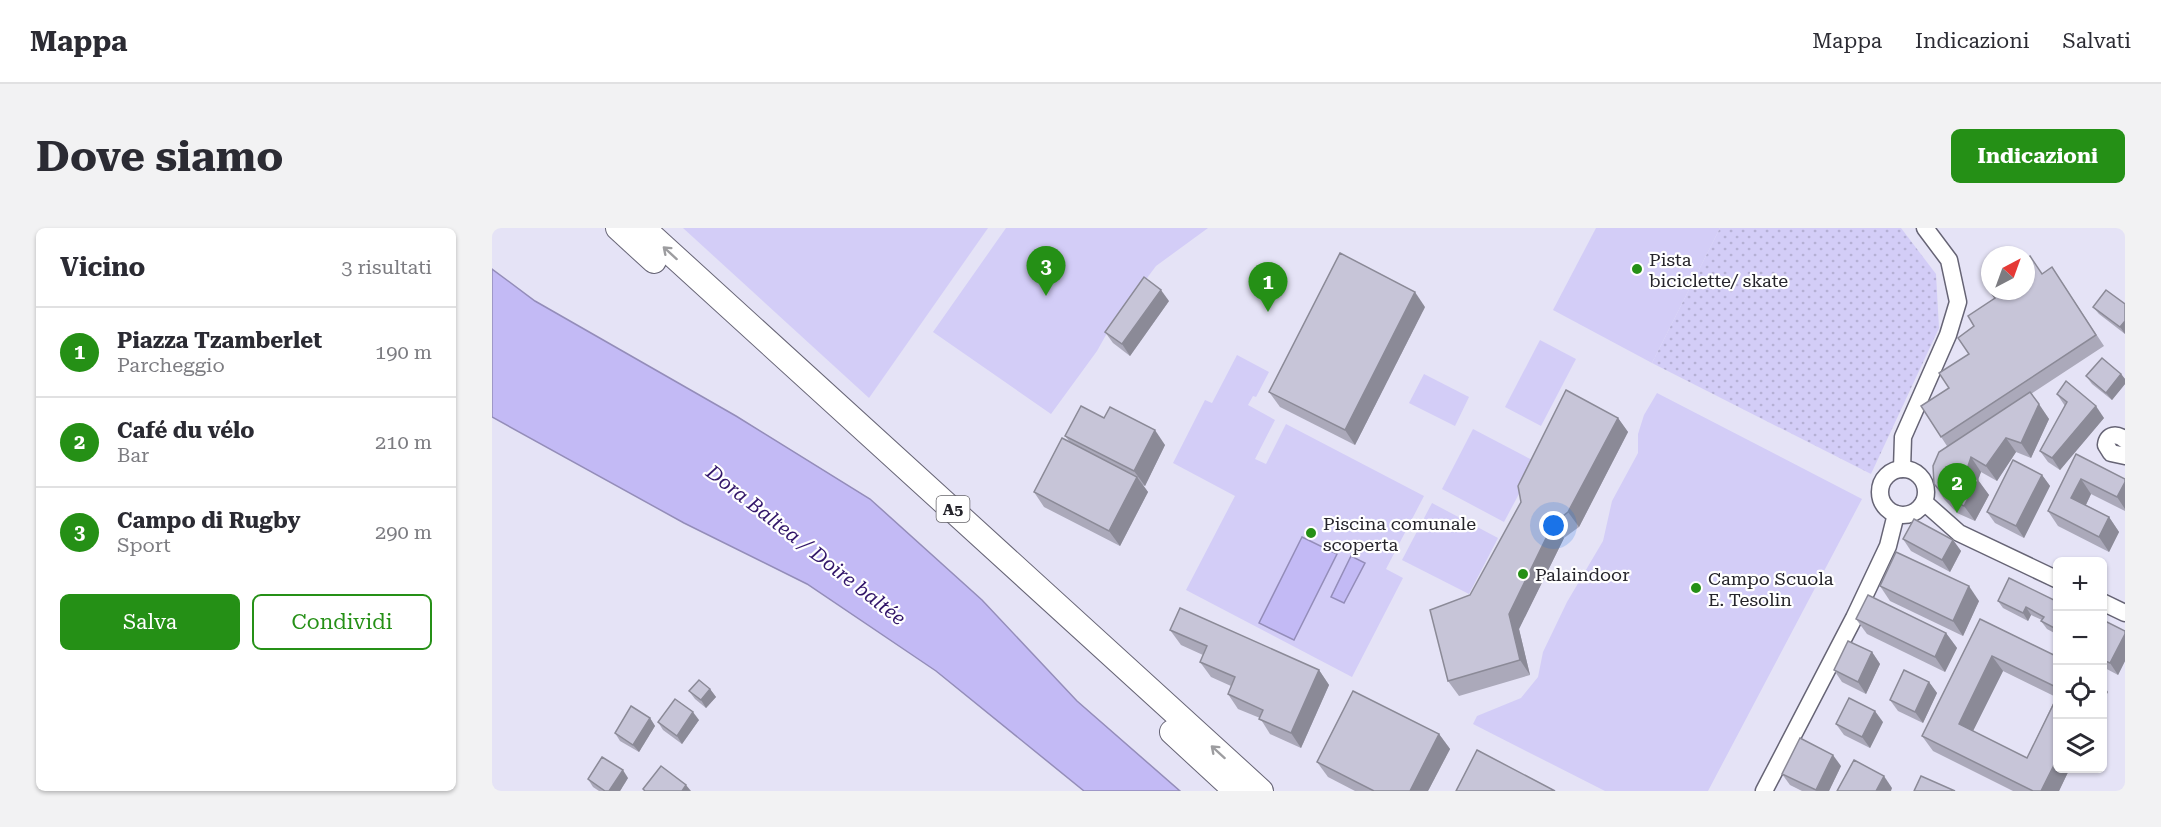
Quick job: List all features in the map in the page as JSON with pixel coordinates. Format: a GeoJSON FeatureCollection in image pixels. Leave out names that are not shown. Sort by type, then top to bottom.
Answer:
{"type":"FeatureCollection","features":[{"type":"Feature","properties":{"kind":"highway","name":"A5"},"geometry":{"type":"LineString","coordinates":[[618,228],[1236,791]]}},
{"type":"Feature","properties":{"kind":"highway","name":"A5"},"geometry":{"type":"LineString","coordinates":[[643,228],[1261,791]]}},
{"type":"Feature","properties":{"kind":"street"},"geometry":{"type":"LineString","coordinates":[[1902,469],[1903,437],[1948,336],[1958,302],[1949,260],[1925,228]]}},
{"type":"Feature","properties":{"kind":"street"},"geometry":{"type":"LineString","coordinates":[[2125,440],[2118,435],[2112,435],[2107,439],[2106,445],[2111,453],[2125,456]]}},
{"type":"Feature","properties":{"kind":"street"},"geometry":{"type":"LineString","coordinates":[[1902,469],[1914,472],[1926,488],[1924,502],[1912,514],[1896,514],[1884,506],[1880,489],[1886,477],[1894,471],[1902,469]]}},
{"type":"Feature","properties":{"kind":"street"},"geometry":{"type":"LineString","coordinates":[[1924,502],[1959,533],[2053,578]]}},
{"type":"Feature","properties":{"kind":"street"},"geometry":{"type":"LineString","coordinates":[[1764,791],[1854,618],[1888,546],[1896,514]]}},
{"type":"Feature","properties":{"kind":"street"},"geometry":{"type":"LineString","coordinates":[[2107,604],[2125,613]]}},
{"type":"Feature","properties":{"kind":"shaded area"},"geometry":{"type":"Polygon","coordinates":[[[683,228],[988,228],[869,398],[683,228]]]}},
{"type":"Feature","properties":{"kind":"shaded area"},"geometry":{"type":"Polygon","coordinates":[[[1006,228],[1208,228],[1156,266],[1111,326],[1097,351],[1051,414],[933,332],[1006,228]]]}},
{"type":"Feature","properties":{"kind":"shaded area","name":"Pista biciclette/ skate"},"geometry":{"type":"Polygon","coordinates":[[[1596,228],[1720,228],[1652,363],[1553,310],[1596,228]]]}},
{"type":"Feature","properties":{"kind":"shaded area"},"geometry":{"type":"Polygon","coordinates":[[[1720,228],[1901,228],[1936,274],[1939,328],[1871,474],[1652,363],[1720,228]]]}},
{"type":"Feature","properties":{"kind":"shaded area"},"geometry":{"type":"Polygon","coordinates":[[[1540,340],[1576,359],[1541,426],[1505,407],[1540,340]]]}},
{"type":"Feature","properties":{"kind":"shaded area","name":"Piscina comunale scoperta"},"geometry":{"type":"Polygon","coordinates":[[[1237,355],[1269,372],[1256,397],[1253,396],[1248,405],[1275,420],[1255,459],[1266,464],[1286,424],[1424,496],[1386,569],[1403,578],[1352,677],[1186,590],[1235,496],[1173,463],[1205,400],[1212,403],[1237,355]]]}},
{"type":"Feature","properties":{"kind":"shaded area"},"geometry":{"type":"Polygon","coordinates":[[[1424,374],[1469,397],[1455,426],[1409,403],[1424,374]]]}},
{"type":"Feature","properties":{"kind":"shaded area","name":"Campo Scuola E. Tesolin"},"geometry":{"type":"Polygon","coordinates":[[[1657,393],[1862,499],[1708,791],[1605,791],[1473,724],[1477,716],[1521,698],[1538,677],[1543,652],[1567,602],[1603,541],[1612,501],[1638,453],[1638,434],[1644,415],[1657,393]]]}},
{"type":"Feature","properties":{"kind":"shaded area"},"geometry":{"type":"Polygon","coordinates":[[[1473,429],[1536,462],[1504,522],[1442,489],[1473,429]]]}},
{"type":"Feature","properties":{"kind":"shaded area"},"geometry":{"type":"Polygon","coordinates":[[[1432,503],[1498,538],[1469,594],[1402,560],[1432,503]]]}},
{"type":"Feature","properties":{"kind":"water","name":"Dora Baltea / Doire baltée"},"geometry":{"type":"Polygon","coordinates":[[[492,269],[535,301],[736,416],[870,499],[982,600],[1077,701],[1180,791],[1084,791],[936,671],[807,584],[684,523],[492,417],[492,269]]]}},
{"type":"Feature","properties":{"kind":"water"},"geometry":{"type":"Polygon","coordinates":[[[1302,537],[1337,554],[1294,640],[1259,623],[1302,537]]]}},
{"type":"Feature","properties":{"kind":"water"},"geometry":{"type":"Polygon","coordinates":[[[1351,556],[1365,563],[1344,603],[1331,597],[1351,556]]]}},
{"type":"Feature","properties":{"kind":"building"},"geometry":{"type":"Polygon","coordinates":[[[1340,253],[1415,292],[1345,430],[1269,392],[1340,253]]]}},
{"type":"Feature","properties":{"kind":"building"},"geometry":{"type":"Polygon","coordinates":[[[2035,264],[2042,274],[2052,267],[2096,335],[1941,437],[1921,406],[1949,388],[1939,373],[1969,354],[1958,338],[1974,326],[1968,316],[1992,300],[2035,300],[2035,264]]]}},
{"type":"Feature","properties":{"kind":"building"},"geometry":{"type":"Polygon","coordinates":[[[1144,277],[1161,290],[1122,344],[1105,332],[1144,277]]]}},
{"type":"Feature","properties":{"kind":"building"},"geometry":{"type":"Polygon","coordinates":[[[2106,290],[2125,304],[2125,321],[2120,327],[2093,307],[2106,290]]]}},
{"type":"Feature","properties":{"kind":"building"},"geometry":{"type":"Polygon","coordinates":[[[2102,358],[2121,374],[2106,393],[2086,376],[2102,358]]]}},
{"type":"Feature","properties":{"kind":"building"},"geometry":{"type":"Polygon","coordinates":[[[2066,381],[2096,406],[2052,458],[2040,451],[2067,402],[2057,394],[2066,381]]]}},
{"type":"Feature","properties":{"kind":"building","name":"Palaindoor"},"geometry":{"type":"Polygon","coordinates":[[[1566,390],[1618,418],[1568,512],[1553,524],[1509,614],[1520,660],[1448,681],[1430,610],[1470,595],[1521,502],[1518,486],[1566,390]]]}},
{"type":"Feature","properties":{"kind":"building"},"geometry":{"type":"Polygon","coordinates":[[[2030,392],[2039,404],[2021,443],[2006,438],[1986,466],[1971,457],[1966,472],[1978,480],[1964,506],[1947,498],[1934,484],[1933,466],[1939,452],[2030,392]]]}},
{"type":"Feature","properties":{"kind":"building"},"geometry":{"type":"Polygon","coordinates":[[[1081,406],[1104,418],[1110,407],[1155,430],[1134,471],[1065,436],[1081,406]]]}},
{"type":"Feature","properties":{"kind":"building"},"geometry":{"type":"Polygon","coordinates":[[[1062,438],[1137,477],[1109,531],[1034,492],[1062,438]]]}},
{"type":"Feature","properties":{"kind":"building"},"geometry":{"type":"Polygon","coordinates":[[[2076,454],[2125,479],[2117,497],[2081,479],[2071,498],[2109,517],[2099,537],[2048,511],[2076,454]]]}},
{"type":"Feature","properties":{"kind":"building"},"geometry":{"type":"Polygon","coordinates":[[[2013,460],[2042,475],[2016,526],[1987,512],[2013,460]]]}},
{"type":"Feature","properties":{"kind":"building"},"geometry":{"type":"Polygon","coordinates":[[[1914,519],[1953,540],[1942,560],[1903,539],[1914,519]]]}},
{"type":"Feature","properties":{"kind":"building"},"geometry":{"type":"Polygon","coordinates":[[[1896,552],[1969,586],[1953,621],[1880,586],[1896,552]]]}},
{"type":"Feature","properties":{"kind":"building"},"geometry":{"type":"Polygon","coordinates":[[[2009,578],[2053,600],[2053,627],[2041,621],[2044,617],[2026,607],[2023,613],[1998,601],[2009,578]]]}},
{"type":"Feature","properties":{"kind":"building"},"geometry":{"type":"Polygon","coordinates":[[[1868,595],[1946,633],[1935,657],[1856,619],[1868,595]]]}},
{"type":"Feature","properties":{"kind":"building"},"geometry":{"type":"Polygon","coordinates":[[[1180,608],[1319,670],[1291,733],[1259,719],[1263,710],[1228,694],[1235,677],[1200,662],[1207,646],[1170,630],[1180,608]]]}},
{"type":"Feature","properties":{"kind":"building"},"geometry":{"type":"Polygon","coordinates":[[[1980,619],[2053,655],[2053,686],[1992,656],[1959,724],[2027,758],[2053,705],[2053,767],[2041,791],[2033,791],[1922,736],[1980,619]]]}},
{"type":"Feature","properties":{"kind":"building"},"geometry":{"type":"Polygon","coordinates":[[[2107,622],[2125,631],[2110,663],[2107,662],[2107,622]]]}},
{"type":"Feature","properties":{"kind":"building"},"geometry":{"type":"Polygon","coordinates":[[[1848,641],[1872,652],[1858,682],[1834,670],[1848,641]]]}},
{"type":"Feature","properties":{"kind":"building"},"geometry":{"type":"Polygon","coordinates":[[[1904,670],[1929,682],[1915,712],[1890,700],[1904,670]]]}},
{"type":"Feature","properties":{"kind":"building"},"geometry":{"type":"Polygon","coordinates":[[[699,680],[710,689],[701,700],[689,691],[699,680]]]}},
{"type":"Feature","properties":{"kind":"building"},"geometry":{"type":"Polygon","coordinates":[[[1353,691],[1439,734],[1410,791],[1374,791],[1317,762],[1353,691]]]}},
{"type":"Feature","properties":{"kind":"building"},"geometry":{"type":"Polygon","coordinates":[[[1849,698],[1875,711],[1862,737],[1836,724],[1849,698]]]}},
{"type":"Feature","properties":{"kind":"building"},"geometry":{"type":"Polygon","coordinates":[[[675,699],[693,712],[677,736],[658,722],[675,699]]]}},
{"type":"Feature","properties":{"kind":"building"},"geometry":{"type":"Polygon","coordinates":[[[631,706],[650,718],[633,745],[615,733],[631,706]]]}},
{"type":"Feature","properties":{"kind":"building"},"geometry":{"type":"Polygon","coordinates":[[[1800,738],[1833,755],[1816,790],[1782,774],[1800,738]]]}},
{"type":"Feature","properties":{"kind":"building"},"geometry":{"type":"Polygon","coordinates":[[[1477,750],[1555,791],[1456,791],[1477,750]]]}},
{"type":"Feature","properties":{"kind":"building"},"geometry":{"type":"Polygon","coordinates":[[[602,757],[623,770],[609,791],[605,791],[588,779],[602,757]]]}},
{"type":"Feature","properties":{"kind":"building"},"geometry":{"type":"Polygon","coordinates":[[[1854,760],[1884,776],[1876,791],[1837,791],[1854,760]]]}},
{"type":"Feature","properties":{"kind":"building"},"geometry":{"type":"Polygon","coordinates":[[[661,766],[686,785],[682,791],[645,791],[643,789],[661,766]]]}},
{"type":"Feature","properties":{"kind":"building"},"geometry":{"type":"Polygon","coordinates":[[[1921,776],[1955,791],[1914,791],[1921,776]]]}},
{"type":"Feature","properties":{"kind":"place","name":"Pista biciclette/ skate"},"geometry":{"type":"Point","coordinates":[1637,269]}},
{"type":"Feature","properties":{"kind":"place","name":"Campo di Rugby"},"geometry":{"type":"Point","coordinates":[1046,296]}},
{"type":"Feature","properties":{"kind":"place","name":"Piazza Tzamberlet"},"geometry":{"type":"Point","coordinates":[1268,312]}},
{"type":"Feature","properties":{"kind":"place","name":"Café du vélo"},"geometry":{"type":"Point","coordinates":[1957,513]}},
{"type":"Feature","properties":{"kind":"place","name":"Piscina comunale scoperta"},"geometry":{"type":"Point","coordinates":[1311,533]}},
{"type":"Feature","properties":{"kind":"place","name":"Palaindoor"},"geometry":{"type":"Point","coordinates":[1523,574]}},
{"type":"Feature","properties":{"kind":"place","name":"Campo Scuola E. Tesolin"},"geometry":{"type":"Point","coordinates":[1696,588]}}]}
